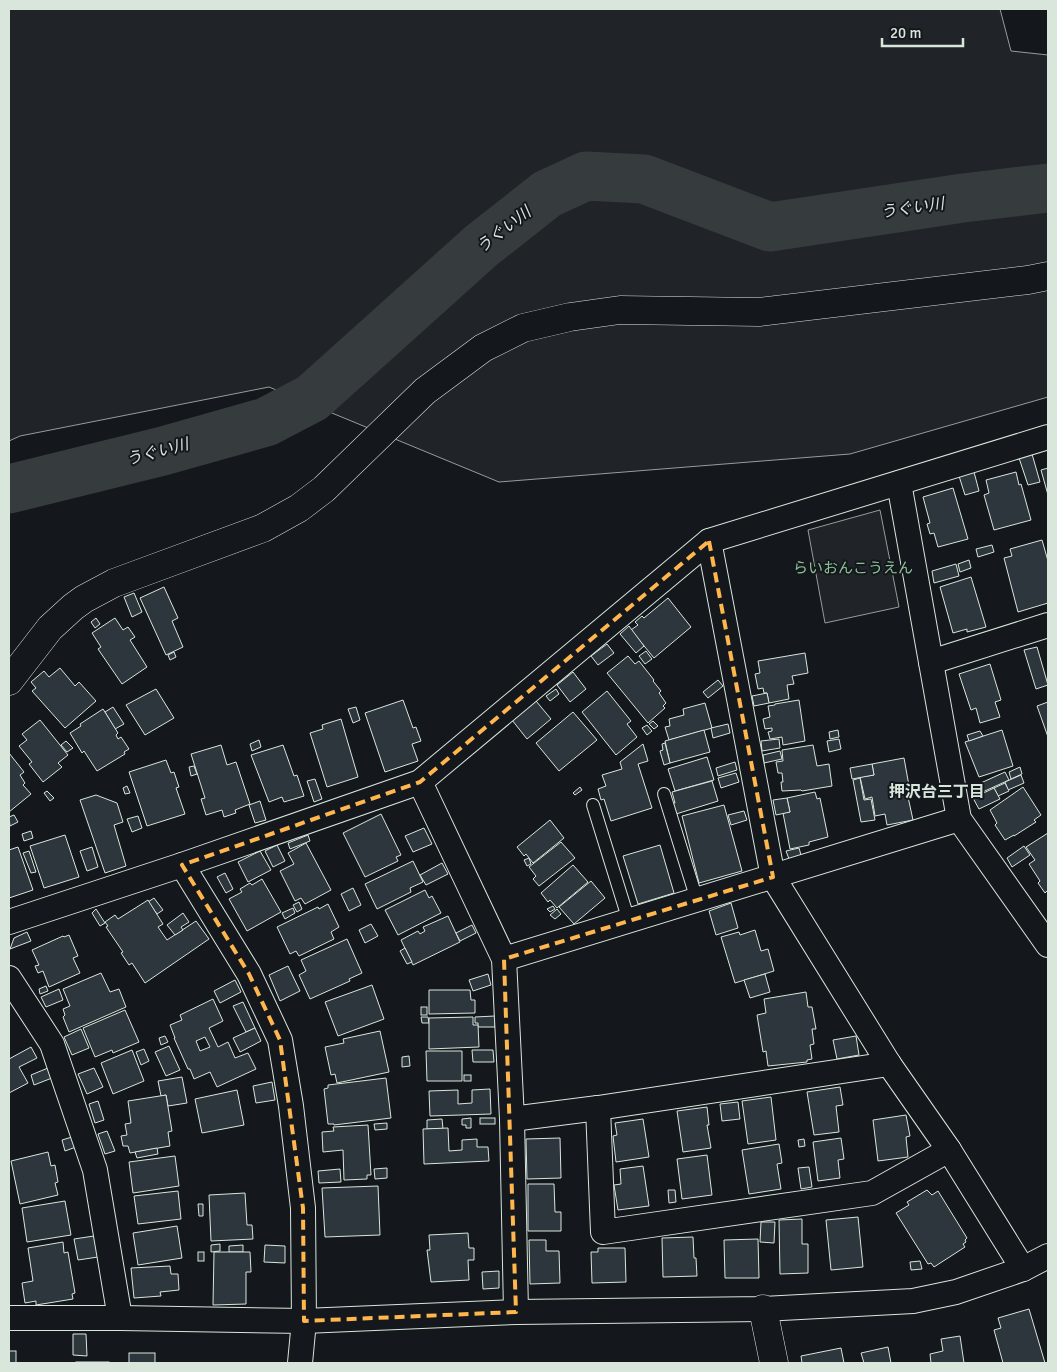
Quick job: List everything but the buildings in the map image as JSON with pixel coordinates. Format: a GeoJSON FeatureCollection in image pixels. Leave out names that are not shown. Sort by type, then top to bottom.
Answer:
{"type":"FeatureCollection","features":[{"type":"Feature","properties":{"kind":"street"},"geometry":{"type":"LineString","coordinates":[[9,681],[50,628],[72,607],[114,583],[263,528],[299,508],[324,489],[425,391],[483,348],[523,328],[620,310],[759,312],[1048,276]]}},
{"type":"Feature","properties":{"kind":"street"},"geometry":{"type":"LineString","coordinates":[[9,922],[182,865],[420,782],[709,541],[1048,438]]}},
{"type":"Feature","properties":{"kind":"street"},"geometry":{"type":"LineString","coordinates":[[898,484],[959,819],[1048,945]]}},
{"type":"Feature","properties":{"kind":"street"},"geometry":{"type":"LineString","coordinates":[[709,541],[773,877],[890,1064],[949,1150],[1023,1269]]}},
{"type":"Feature","properties":{"kind":"street"},"geometry":{"type":"LineString","coordinates":[[930,662],[1048,625]]}},
{"type":"Feature","properties":{"kind":"street"},"geometry":{"type":"LineString","coordinates":[[420,782],[504,959],[512,1119],[516,1312]]}},
{"type":"Feature","properties":{"kind":"street"},"geometry":{"type":"LineString","coordinates":[[504,959],[959,819]]}},
{"type":"Feature","properties":{"kind":"street"},"geometry":{"type":"LineString","coordinates":[[182,865],[249,974],[280,1040],[291,1106],[303,1208],[304,1320],[300,1363]]}},
{"type":"Feature","properties":{"kind":"street"},"geometry":{"type":"LineString","coordinates":[[9,978],[52,1044],[95,1170],[120,1318]]}},
{"type":"Feature","properties":{"kind":"street"},"geometry":{"type":"LineString","coordinates":[[512,1119],[890,1064]]}},
{"type":"Feature","properties":{"kind":"street"},"geometry":{"type":"LineString","coordinates":[[598,1108],[602,1232],[872,1193],[949,1150]]}},
{"type":"Feature","properties":{"kind":"street"},"geometry":{"type":"LineString","coordinates":[[9,1318],[304,1320],[516,1312],[763,1309],[913,1301],[956,1292],[1023,1269],[1048,1256]]}},
{"type":"Feature","properties":{"kind":"street"},"geometry":{"type":"LineString","coordinates":[[763,1309],[774,1363]]}},
{"type":"Feature","properties":{"kind":"lane"},"geometry":{"type":"LineString","coordinates":[[664,794],[697,900]]}},
{"type":"Feature","properties":{"kind":"lane"},"geometry":{"type":"LineString","coordinates":[[593,805],[629,921]]}},
{"type":"Feature","properties":{"kind":"highlighted area"},"geometry":{"type":"Polygon","coordinates":[[[709,541],[773,877],[504,959],[516,1312],[304,1321],[303,1208],[280,1040],[249,974],[182,865],[420,782],[709,541]]]}},
{"type":"Feature","properties":{"kind":"green space"},"geometry":{"type":"Polygon","coordinates":[[[9,9],[1000,9],[1011,51],[1048,55],[1048,397],[850,454],[499,482],[269,387],[20,436],[9,441],[9,9]]]}},
{"type":"Feature","properties":{"kind":"green space","name":"らいおんこうえん"},"geometry":{"type":"Polygon","coordinates":[[[880,510],[899,607],[825,623],[808,530],[880,510]]]}},
{"type":"Feature","properties":{"kind":"waterway","name":"うぐい川"},"geometry":{"type":"LineString","coordinates":[[9,489],[163,451],[266,422],[312,398],[481,246],[547,194],[586,176],[644,179],[770,227],[963,198],[1048,188]]}},
{"type":"Feature","properties":{"kind":"district","name":"押沢台三丁目"},"geometry":{"type":"Point","coordinates":[937,791]}}]}
